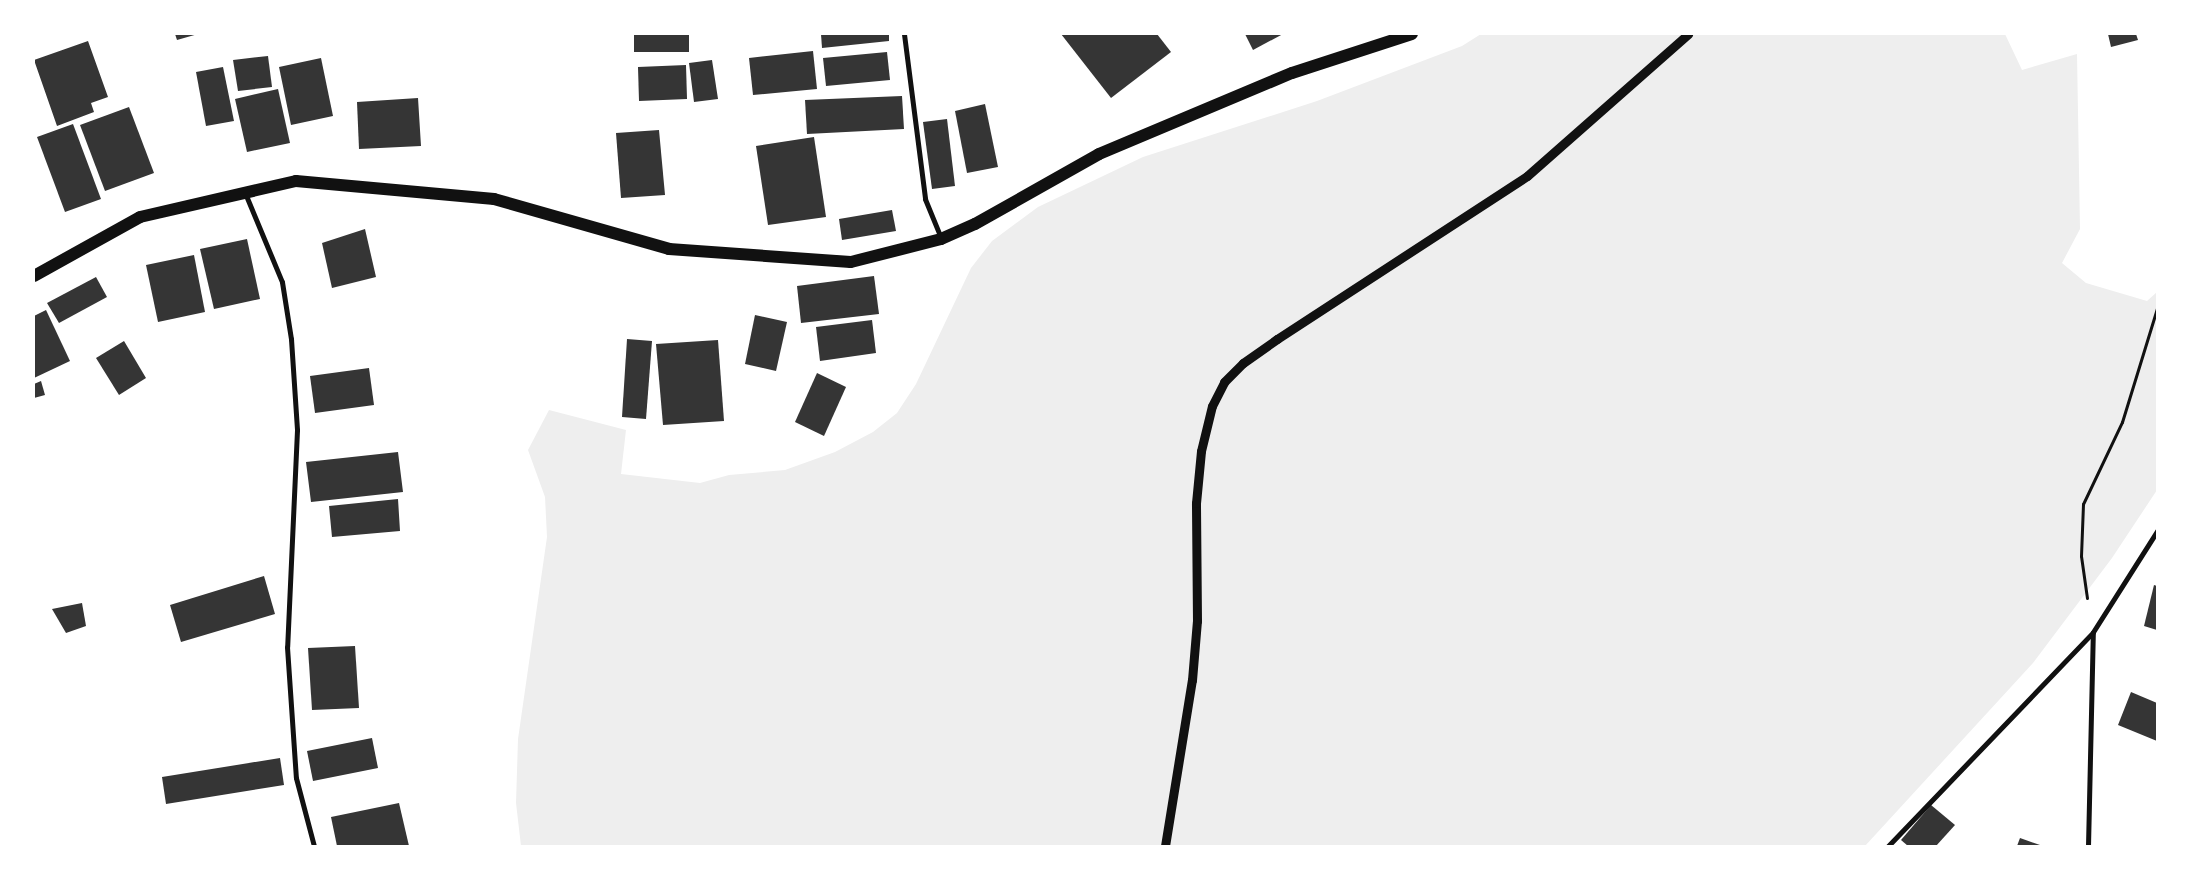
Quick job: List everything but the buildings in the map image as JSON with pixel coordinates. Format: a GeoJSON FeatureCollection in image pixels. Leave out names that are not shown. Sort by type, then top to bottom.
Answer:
{"type":"FeatureCollection","features":[{"type":"Feature","properties":{"kind":"main road"},"geometry":{"type":"LineString","coordinates":[[34,276],[140,217],[296,181],[494,199],[669,249],[852,262],[941,239],[975,224],[1099,154],[1292,73],[1412,34]]}},
{"type":"Feature","properties":{"kind":"street"},"geometry":{"type":"LineString","coordinates":[[904,34],[925,199],[941,239]]}},
{"type":"Feature","properties":{"kind":"street"},"geometry":{"type":"LineString","coordinates":[[1165,846],[1192,680],[1197,621],[1196,503],[1201,451],[1212,406],[1224,382],[1243,363],[1277,339],[1527,176],[1688,34]]}},
{"type":"Feature","properties":{"kind":"street"},"geometry":{"type":"LineString","coordinates":[[245,192],[282,282],[291,339],[297,430],[287,647],[296,778],[314,846]]}},
{"type":"Feature","properties":{"kind":"street"},"geometry":{"type":"LineString","coordinates":[[1888,846],[2093,632],[2157,531]]}},
{"type":"Feature","properties":{"kind":"street"},"geometry":{"type":"LineString","coordinates":[[2088,846],[2093,632]]}},
{"type":"Feature","properties":{"kind":"path"},"geometry":{"type":"LineString","coordinates":[[2093,632],[2081,556],[2083,504],[2122,422],[2157,308]]}},
{"type":"Feature","properties":{"kind":"shaded area"},"geometry":{"type":"Polygon","coordinates":[[[1481,34],[2005,34],[2022,70],[2077,54],[2080,229],[2062,263],[2086,283],[2147,301],[2157,292],[2157,490],[2112,558],[2033,663],[1865,846],[521,846],[516,803],[518,739],[547,537],[545,497],[528,450],[549,410],[626,430],[621,474],[700,483],[729,475],[785,470],[835,452],[873,432],[897,413],[916,384],[971,268],[992,241],[1038,207],[1143,157],[1317,101],[1462,46],[1481,34]]]}}]}
